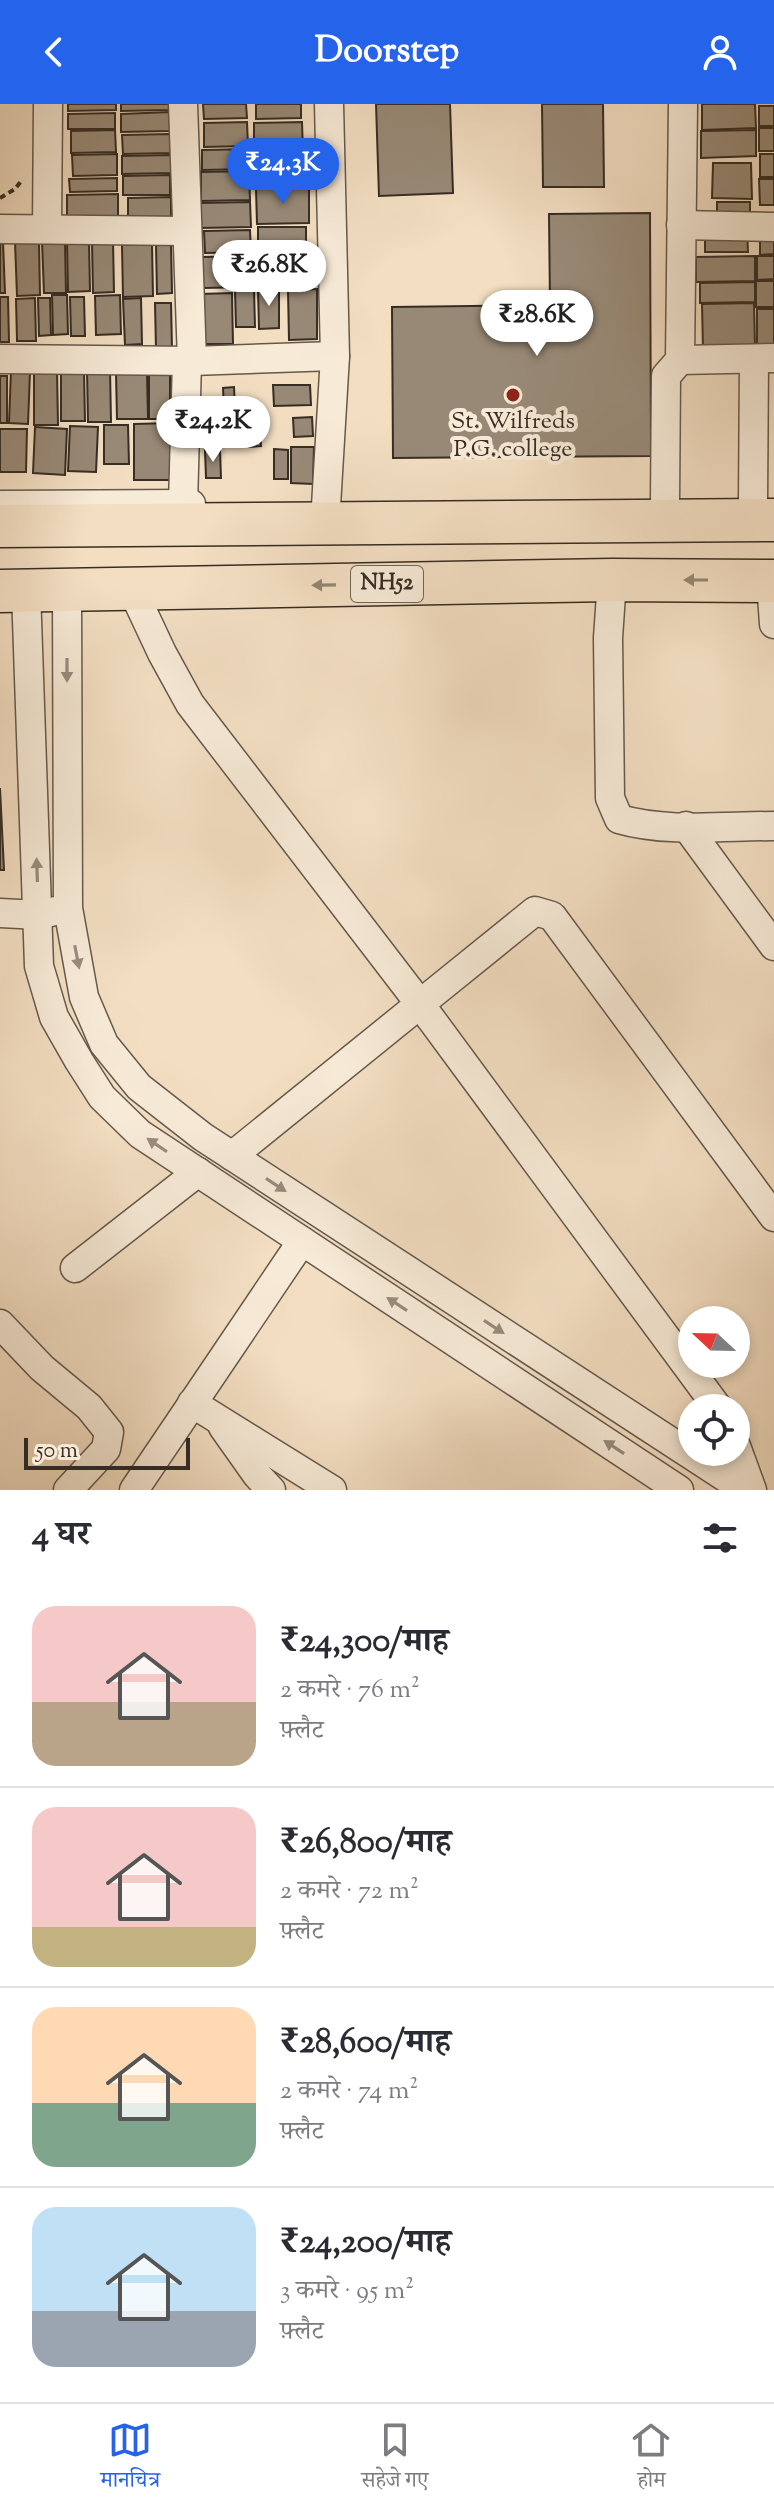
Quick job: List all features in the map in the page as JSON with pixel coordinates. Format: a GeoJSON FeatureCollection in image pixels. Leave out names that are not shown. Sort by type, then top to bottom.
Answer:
{"type":"FeatureCollection","features":[{"type":"Feature","properties":{"kind":"highway"},"geometry":{"type":"LineString","coordinates":[[0,526],[326,514],[767,507]]}},
{"type":"Feature","properties":{"kind":"highway","name":"NH52"},"geometry":{"type":"LineString","coordinates":[[13,591],[612,580],[773,581]]}},
{"type":"Feature","properties":{"kind":"street"},"geometry":{"type":"LineString","coordinates":[[47,229],[48,104]]}},
{"type":"Feature","properties":{"kind":"street"},"geometry":{"type":"LineString","coordinates":[[183,104],[189,361],[183,504]]}},
{"type":"Feature","properties":{"kind":"street"},"geometry":{"type":"LineString","coordinates":[[326,514],[335,356],[329,104]]}},
{"type":"Feature","properties":{"kind":"street"},"geometry":{"type":"LineString","coordinates":[[665,502],[666,376],[680,360],[683,104]]}},
{"type":"Feature","properties":{"kind":"street"},"geometry":{"type":"LineString","coordinates":[[681,225],[774,227]]}},
{"type":"Feature","properties":{"kind":"street"},"geometry":{"type":"LineString","coordinates":[[0,229],[186,231]]}},
{"type":"Feature","properties":{"kind":"street"},"geometry":{"type":"LineString","coordinates":[[0,359],[189,361],[335,356]]}},
{"type":"Feature","properties":{"kind":"street"},"geometry":{"type":"LineString","coordinates":[[0,505],[183,504],[326,514],[665,502],[767,507],[764,359],[680,360]]}},
{"type":"Feature","properties":{"kind":"street"},"geometry":{"type":"LineString","coordinates":[[612,580],[608,638],[610,798],[619,819],[634,823],[686,826],[774,826]]}},
{"type":"Feature","properties":{"kind":"street"},"geometry":{"type":"LineString","coordinates":[[773,581],[774,624]]}},
{"type":"Feature","properties":{"kind":"street"},"geometry":{"type":"LineString","coordinates":[[132,589],[190,704],[420,1004],[708,1394]]}},
{"type":"Feature","properties":{"kind":"street"},"geometry":{"type":"LineString","coordinates":[[13,591],[39,915],[39,966],[54,1017],[102,1097],[140,1134],[679,1490]]}},
{"type":"Feature","properties":{"kind":"street"},"geometry":{"type":"LineString","coordinates":[[67,592],[68,908],[84,997],[104,1044],[139,1087],[203,1137],[707,1480],[745,1490]]}},
{"type":"Feature","properties":{"kind":"street"},"geometry":{"type":"LineString","coordinates":[[686,826],[774,946]]}},
{"type":"Feature","properties":{"kind":"street"},"geometry":{"type":"LineString","coordinates":[[0,913],[39,915],[68,908]]}},
{"type":"Feature","properties":{"kind":"street"},"geometry":{"type":"LineString","coordinates":[[232,1156],[535,911],[552,916],[774,1217]]}},
{"type":"Feature","properties":{"kind":"street"},"geometry":{"type":"LineString","coordinates":[[75,1268],[198,1172]]}},
{"type":"Feature","properties":{"kind":"street"},"geometry":{"type":"LineString","coordinates":[[134,1490],[302,1241]]}},
{"type":"Feature","properties":{"kind":"street"},"geometry":{"type":"LineString","coordinates":[[0,1324],[42,1368],[89,1407],[109,1432],[106,1449],[68,1490]]}},
{"type":"Feature","properties":{"kind":"street"},"geometry":{"type":"LineString","coordinates":[[192,1403],[332,1490]]}},
{"type":"Feature","properties":{"kind":"street"},"geometry":{"type":"LineString","coordinates":[[219,1419],[239,1451],[271,1490]]}},
{"type":"Feature","properties":{"kind":"street"},"geometry":{"type":"LineString","coordinates":[[743,1466],[752,1490]]}},
{"type":"Feature","properties":{"kind":"building"},"geometry":{"type":"Polygon","coordinates":[[[68,104],[116,104],[116,110],[68,111],[68,104]]]}},
{"type":"Feature","properties":{"kind":"building"},"geometry":{"type":"Polygon","coordinates":[[[121,104],[169,104],[169,110],[121,111],[121,104]]]}},
{"type":"Feature","properties":{"kind":"building"},"geometry":{"type":"Polygon","coordinates":[[[203,104],[246,104],[247,118],[204,119],[203,104]]]}},
{"type":"Feature","properties":{"kind":"building"},"geometry":{"type":"Polygon","coordinates":[[[256,104],[301,104],[301,118],[256,119],[256,104]]]}},
{"type":"Feature","properties":{"kind":"building"},"geometry":{"type":"Polygon","coordinates":[[[376,104],[450,104],[453,193],[379,196],[376,104]]]}},
{"type":"Feature","properties":{"kind":"building"},"geometry":{"type":"Polygon","coordinates":[[[542,104],[603,104],[604,187],[543,187],[542,104]]]}},
{"type":"Feature","properties":{"kind":"building"},"geometry":{"type":"Polygon","coordinates":[[[702,104],[755,104],[756,128],[702,130],[702,104]]]}},
{"type":"Feature","properties":{"kind":"building"},"geometry":{"type":"Polygon","coordinates":[[[759,106],[774,106],[774,126],[759,126],[759,106]]]}},
{"type":"Feature","properties":{"kind":"building"},"geometry":{"type":"Polygon","coordinates":[[[169,112],[170,131],[121,132],[121,114],[169,112]]]}},
{"type":"Feature","properties":{"kind":"building"},"geometry":{"type":"Polygon","coordinates":[[[115,113],[115,129],[68,129],[68,114],[115,113]]]}},
{"type":"Feature","properties":{"kind":"building"},"geometry":{"type":"Polygon","coordinates":[[[247,122],[248,146],[204,147],[204,123],[247,122]]]}},
{"type":"Feature","properties":{"kind":"building"},"geometry":{"type":"Polygon","coordinates":[[[302,122],[303,153],[254,154],[254,123],[302,122]]]}},
{"type":"Feature","properties":{"kind":"building"},"geometry":{"type":"Polygon","coordinates":[[[759,128],[774,128],[774,151],[759,151],[759,128]]]}},
{"type":"Feature","properties":{"kind":"building"},"geometry":{"type":"Polygon","coordinates":[[[115,130],[116,152],[71,153],[71,131],[115,130]]]}},
{"type":"Feature","properties":{"kind":"building"},"geometry":{"type":"Polygon","coordinates":[[[756,130],[756,156],[701,158],[701,131],[756,130]]]}},
{"type":"Feature","properties":{"kind":"building"},"geometry":{"type":"Polygon","coordinates":[[[170,134],[171,153],[123,154],[122,135],[170,134]]]}},
{"type":"Feature","properties":{"kind":"building"},"geometry":{"type":"Polygon","coordinates":[[[250,149],[250,169],[202,170],[202,150],[250,149]]]}},
{"type":"Feature","properties":{"kind":"building"},"geometry":{"type":"Polygon","coordinates":[[[117,154],[117,175],[73,176],[72,155],[117,154]]]}},
{"type":"Feature","properties":{"kind":"building"},"geometry":{"type":"Polygon","coordinates":[[[760,154],[774,154],[774,177],[760,177],[760,154]]]}},
{"type":"Feature","properties":{"kind":"building"},"geometry":{"type":"Polygon","coordinates":[[[171,155],[172,173],[122,174],[122,156],[171,155]]]}},
{"type":"Feature","properties":{"kind":"building"},"geometry":{"type":"Polygon","coordinates":[[[310,156],[310,185],[254,186],[253,157],[310,156]]]}},
{"type":"Feature","properties":{"kind":"building"},"geometry":{"type":"Polygon","coordinates":[[[713,163],[751,163],[752,199],[712,198],[713,163]]]}},
{"type":"Feature","properties":{"kind":"building"},"geometry":{"type":"Polygon","coordinates":[[[249,171],[250,200],[201,201],[201,172],[249,171]]]}},
{"type":"Feature","properties":{"kind":"building"},"geometry":{"type":"Polygon","coordinates":[[[170,175],[170,195],[123,195],[123,176],[170,175]]]}},
{"type":"Feature","properties":{"kind":"building"},"geometry":{"type":"Polygon","coordinates":[[[117,178],[117,191],[70,192],[69,179],[117,178]]]}},
{"type":"Feature","properties":{"kind":"building"},"geometry":{"type":"Polygon","coordinates":[[[759,179],[774,179],[774,205],[760,205],[759,179]]]}},
{"type":"Feature","properties":{"kind":"building"},"geometry":{"type":"Polygon","coordinates":[[[309,188],[309,223],[257,224],[256,189],[309,188]]]}},
{"type":"Feature","properties":{"kind":"building"},"geometry":{"type":"Polygon","coordinates":[[[118,194],[118,217],[67,218],[67,195],[118,194]]]}},
{"type":"Feature","properties":{"kind":"building"},"geometry":{"type":"Polygon","coordinates":[[[171,197],[171,219],[128,220],[128,198],[171,197]]]}},
{"type":"Feature","properties":{"kind":"building"},"geometry":{"type":"Polygon","coordinates":[[[250,202],[251,227],[199,228],[199,203],[250,202]]]}},
{"type":"Feature","properties":{"kind":"building"},"geometry":{"type":"Polygon","coordinates":[[[717,202],[750,202],[750,221],[717,221],[717,202]]]}},
{"type":"Feature","properties":{"kind":"building"},"geometry":{"type":"Polygon","coordinates":[[[650,213],[651,456],[393,458],[392,307],[550,305],[549,214],[650,213]]]}},
{"type":"Feature","properties":{"kind":"building"},"geometry":{"type":"Polygon","coordinates":[[[258,227],[306,227],[306,255],[258,255],[258,227]]]}},
{"type":"Feature","properties":{"kind":"building"},"geometry":{"type":"Polygon","coordinates":[[[705,228],[747,229],[748,252],[705,252],[705,228]]]}},
{"type":"Feature","properties":{"kind":"building"},"geometry":{"type":"Polygon","coordinates":[[[250,230],[251,252],[205,253],[204,231],[250,230]]]}},
{"type":"Feature","properties":{"kind":"building"},"geometry":{"type":"Polygon","coordinates":[[[760,231],[774,231],[774,254],[760,255],[760,231]]]}},
{"type":"Feature","properties":{"kind":"building"},"geometry":{"type":"Polygon","coordinates":[[[65,241],[66,293],[44,293],[42,242],[65,241]]]}},
{"type":"Feature","properties":{"kind":"building"},"geometry":{"type":"Polygon","coordinates":[[[89,241],[90,291],[68,292],[67,242],[89,241]]]}},
{"type":"Feature","properties":{"kind":"building"},"geometry":{"type":"Polygon","coordinates":[[[92,241],[113,241],[114,292],[93,293],[92,241]]]}},
{"type":"Feature","properties":{"kind":"building"},"geometry":{"type":"Polygon","coordinates":[[[0,242],[3,242],[5,293],[0,293],[0,242]]]}},
{"type":"Feature","properties":{"kind":"building"},"geometry":{"type":"Polygon","coordinates":[[[15,242],[39,242],[40,295],[17,296],[15,242]]]}},
{"type":"Feature","properties":{"kind":"building"},"geometry":{"type":"Polygon","coordinates":[[[152,244],[153,296],[123,297],[122,245],[152,244]]]}},
{"type":"Feature","properties":{"kind":"building"},"geometry":{"type":"Polygon","coordinates":[[[156,244],[171,244],[172,293],[157,294],[156,244]]]}},
{"type":"Feature","properties":{"kind":"building"},"geometry":{"type":"Polygon","coordinates":[[[250,256],[250,287],[203,288],[202,257],[250,256]]]}},
{"type":"Feature","properties":{"kind":"building"},"geometry":{"type":"Polygon","coordinates":[[[755,256],[755,281],[696,282],[696,257],[755,256]]]}},
{"type":"Feature","properties":{"kind":"building"},"geometry":{"type":"Polygon","coordinates":[[[757,256],[774,256],[774,279],[757,280],[757,256]]]}},
{"type":"Feature","properties":{"kind":"building"},"geometry":{"type":"Polygon","coordinates":[[[304,259],[305,285],[258,286],[257,260],[304,259]]]}},
{"type":"Feature","properties":{"kind":"building"},"geometry":{"type":"Polygon","coordinates":[[[756,281],[774,281],[774,307],[756,307],[756,281]]]}},
{"type":"Feature","properties":{"kind":"building"},"geometry":{"type":"Polygon","coordinates":[[[755,282],[755,302],[700,303],[700,283],[755,282]]]}},
{"type":"Feature","properties":{"kind":"building"},"geometry":{"type":"Polygon","coordinates":[[[279,288],[279,328],[259,329],[258,289],[279,288]]]}},
{"type":"Feature","properties":{"kind":"building"},"geometry":{"type":"Polygon","coordinates":[[[317,289],[317,339],[289,340],[288,290],[317,289]]]}},
{"type":"Feature","properties":{"kind":"building"},"geometry":{"type":"Polygon","coordinates":[[[235,290],[254,290],[255,327],[236,327],[235,290]]]}},
{"type":"Feature","properties":{"kind":"building"},"geometry":{"type":"Polygon","coordinates":[[[232,293],[233,344],[201,344],[200,294],[232,293]]]}},
{"type":"Feature","properties":{"kind":"building"},"geometry":{"type":"Polygon","coordinates":[[[52,295],[67,295],[68,334],[53,335],[52,295]]]}},
{"type":"Feature","properties":{"kind":"building"},"geometry":{"type":"Polygon","coordinates":[[[120,295],[121,334],[96,335],[95,296],[120,295]]]}},
{"type":"Feature","properties":{"kind":"building"},"geometry":{"type":"Polygon","coordinates":[[[0,297],[8,297],[9,342],[0,342],[0,297]]]}},
{"type":"Feature","properties":{"kind":"building"},"geometry":{"type":"Polygon","coordinates":[[[70,297],[84,297],[85,336],[71,336],[70,297]]]}},
{"type":"Feature","properties":{"kind":"building"},"geometry":{"type":"Polygon","coordinates":[[[35,298],[36,341],[17,341],[16,299],[35,298]]]}},
{"type":"Feature","properties":{"kind":"building"},"geometry":{"type":"Polygon","coordinates":[[[38,298],[50,298],[51,335],[39,336],[38,298]]]}},
{"type":"Feature","properties":{"kind":"building"},"geometry":{"type":"Polygon","coordinates":[[[141,298],[142,344],[125,345],[123,299],[141,298]]]}},
{"type":"Feature","properties":{"kind":"building"},"geometry":{"type":"Polygon","coordinates":[[[155,303],[171,303],[172,349],[156,349],[155,303]]]}},
{"type":"Feature","properties":{"kind":"building"},"geometry":{"type":"Polygon","coordinates":[[[754,303],[755,348],[703,350],[702,304],[754,303]]]}},
{"type":"Feature","properties":{"kind":"building"},"geometry":{"type":"Polygon","coordinates":[[[757,309],[774,309],[774,346],[757,347],[757,309]]]}},
{"type":"Feature","properties":{"kind":"building"},"geometry":{"type":"Polygon","coordinates":[[[110,369],[111,422],[88,422],[87,370],[110,369]]]}},
{"type":"Feature","properties":{"kind":"building"},"geometry":{"type":"Polygon","coordinates":[[[11,371],[30,372],[28,424],[9,423],[11,371]]]}},
{"type":"Feature","properties":{"kind":"building"},"geometry":{"type":"Polygon","coordinates":[[[57,371],[58,425],[34,425],[34,372],[57,371]]]}},
{"type":"Feature","properties":{"kind":"building"},"geometry":{"type":"Polygon","coordinates":[[[61,371],[84,371],[85,421],[61,421],[61,371]]]}},
{"type":"Feature","properties":{"kind":"building"},"geometry":{"type":"Polygon","coordinates":[[[147,372],[148,419],[117,419],[116,373],[147,372]]]}},
{"type":"Feature","properties":{"kind":"building"},"geometry":{"type":"Polygon","coordinates":[[[170,372],[170,419],[149,419],[149,373],[170,372]]]}},
{"type":"Feature","properties":{"kind":"building"},"geometry":{"type":"Polygon","coordinates":[[[0,376],[7,376],[7,423],[0,423],[0,376]]]}},
{"type":"Feature","properties":{"kind":"building"},"geometry":{"type":"Polygon","coordinates":[[[273,385],[310,385],[311,405],[274,406],[273,385]]]}},
{"type":"Feature","properties":{"kind":"building"},"geometry":{"type":"Polygon","coordinates":[[[234,387],[235,409],[224,410],[223,388],[234,387]]]}},
{"type":"Feature","properties":{"kind":"building"},"geometry":{"type":"Polygon","coordinates":[[[214,411],[215,427],[205,427],[203,412],[214,411]]]}},
{"type":"Feature","properties":{"kind":"building"},"geometry":{"type":"Polygon","coordinates":[[[247,411],[247,426],[233,426],[233,412],[247,411]]]}},
{"type":"Feature","properties":{"kind":"building"},"geometry":{"type":"Polygon","coordinates":[[[312,417],[313,436],[294,437],[293,418],[312,417]]]}},
{"type":"Feature","properties":{"kind":"building"},"geometry":{"type":"Polygon","coordinates":[[[171,423],[171,480],[134,480],[134,424],[171,423]]]}},
{"type":"Feature","properties":{"kind":"building"},"geometry":{"type":"Polygon","coordinates":[[[104,425],[128,425],[129,464],[104,464],[104,425]]]}},
{"type":"Feature","properties":{"kind":"building"},"geometry":{"type":"Polygon","coordinates":[[[70,426],[98,427],[96,472],[68,471],[70,426]]]}},
{"type":"Feature","properties":{"kind":"building"},"geometry":{"type":"Polygon","coordinates":[[[35,427],[67,429],[65,475],[33,473],[35,427]]]}},
{"type":"Feature","properties":{"kind":"building"},"geometry":{"type":"Polygon","coordinates":[[[260,428],[261,446],[249,447],[249,429],[260,428]]]}},
{"type":"Feature","properties":{"kind":"building"},"geometry":{"type":"Polygon","coordinates":[[[0,429],[27,429],[26,472],[0,472],[0,429]]]}},
{"type":"Feature","properties":{"kind":"building"},"geometry":{"type":"Polygon","coordinates":[[[291,447],[314,447],[313,484],[291,483],[291,447]]]}},
{"type":"Feature","properties":{"kind":"building"},"geometry":{"type":"Polygon","coordinates":[[[274,449],[288,450],[288,479],[274,479],[274,449]]]}},
{"type":"Feature","properties":{"kind":"building"},"geometry":{"type":"Polygon","coordinates":[[[205,450],[220,450],[221,478],[206,478],[205,450]]]}},
{"type":"Feature","properties":{"kind":"building"},"geometry":{"type":"Polygon","coordinates":[[[0,788],[4,870],[0,870],[0,788]]]}},
{"type":"Feature","properties":{"kind":"place","name":"St. Wilfreds P.G. college"},"geometry":{"type":"Point","coordinates":[513,395]}}]}
